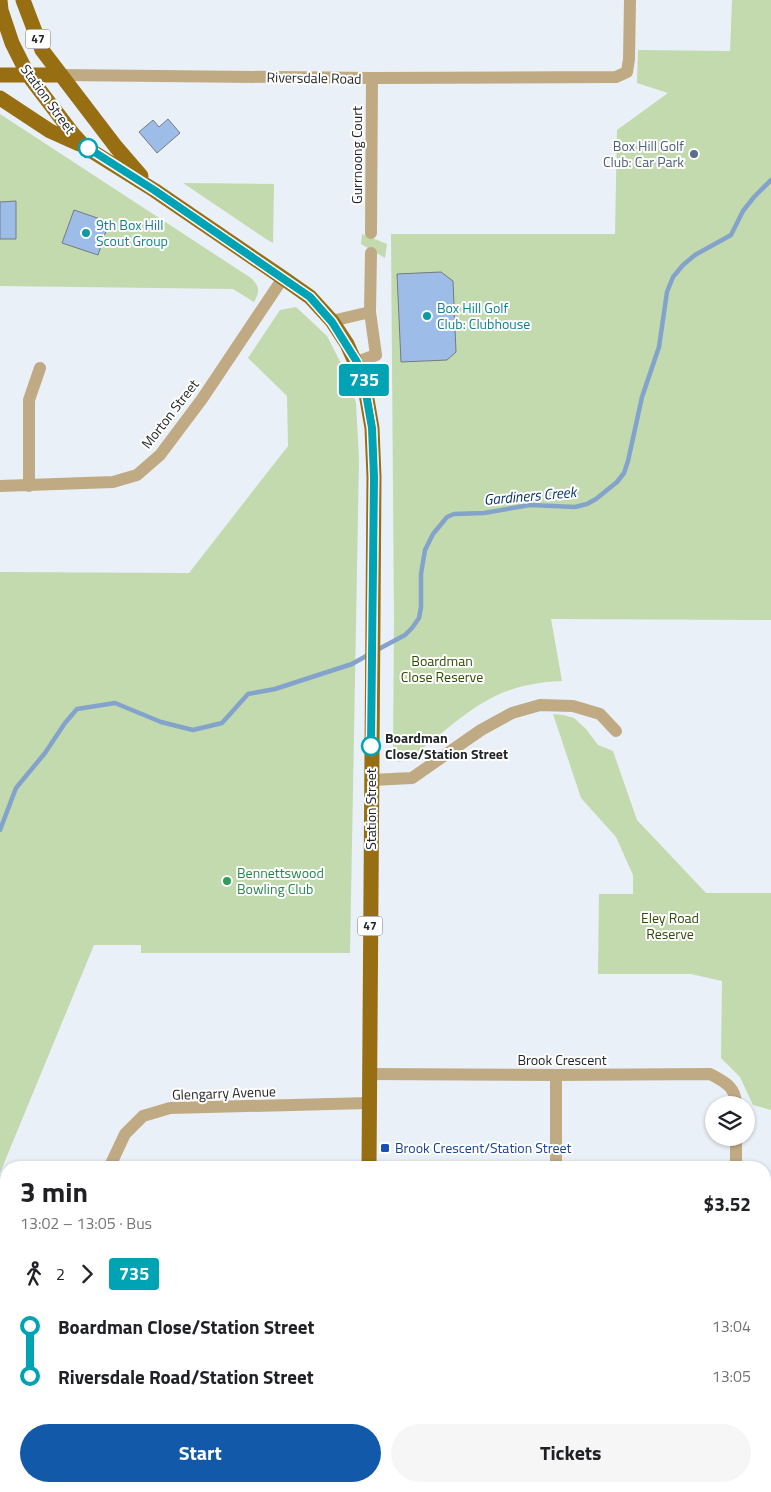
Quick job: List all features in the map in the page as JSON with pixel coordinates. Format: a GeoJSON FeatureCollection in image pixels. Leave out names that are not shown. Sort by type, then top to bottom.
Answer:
{"type":"FeatureCollection","features":[{"type":"Feature","properties":{"kind":"main road","name":"Station Street"},"geometry":{"type":"LineString","coordinates":[[22,0],[42,50],[116,147],[154,190]]}},
{"type":"Feature","properties":{"kind":"main road","name":"Station Street"},"geometry":{"type":"LineString","coordinates":[[0,10],[12,43],[28,75],[85,147],[154,190],[310,297],[332,322],[357,362],[364,382],[372,428],[369,1161]]}},
{"type":"Feature","properties":{"kind":"main road","name":"Riversdale Road"},"geometry":{"type":"LineString","coordinates":[[0,75],[61,75]]}},
{"type":"Feature","properties":{"kind":"main road"},"geometry":{"type":"LineString","coordinates":[[0,98],[50,131],[85,147]]}},
{"type":"Feature","properties":{"kind":"street","name":"Riversdale Road"},"geometry":{"type":"LineString","coordinates":[[61,75],[372,78],[616,77],[626,72],[629,59],[630,0]]}},
{"type":"Feature","properties":{"kind":"street","name":"Gurrnoong Court"},"geometry":{"type":"LineString","coordinates":[[372,78],[372,233]]}},
{"type":"Feature","properties":{"kind":"street"},"geometry":{"type":"LineString","coordinates":[[357,362],[376,355],[370,312],[371,253]]}},
{"type":"Feature","properties":{"kind":"street","name":"Morton Street"},"geometry":{"type":"LineString","coordinates":[[0,486],[113,482],[137,475],[160,455],[196,407],[283,278]]}},
{"type":"Feature","properties":{"kind":"street"},"geometry":{"type":"LineString","coordinates":[[332,322],[370,312]]}},
{"type":"Feature","properties":{"kind":"street"},"geometry":{"type":"LineString","coordinates":[[29,486],[29,400],[40,368]]}},
{"type":"Feature","properties":{"kind":"street"},"geometry":{"type":"LineString","coordinates":[[371,780],[412,778],[481,730],[512,713],[540,705],[573,706],[600,714],[616,731]]}},
{"type":"Feature","properties":{"kind":"street","name":"Brook Crescent"},"geometry":{"type":"LineString","coordinates":[[369,1074],[710,1074],[726,1082],[736,1096]]}},
{"type":"Feature","properties":{"kind":"street"},"geometry":{"type":"LineString","coordinates":[[556,1075],[556,1161]]}},
{"type":"Feature","properties":{"kind":"street","name":"Glengarry Avenue"},"geometry":{"type":"LineString","coordinates":[[112,1161],[125,1134],[144,1116],[170,1108],[369,1104]]}},
{"type":"Feature","properties":{"kind":"street"},"geometry":{"type":"LineString","coordinates":[[736,1146],[736,1161]]}},
{"type":"Feature","properties":{"kind":"green space","name":"Boardman Close Reserve"},"geometry":{"type":"Polygon","coordinates":[[[732,0],[771,0],[771,620],[551,619],[562,681],[536,684],[495,696],[462,717],[408,759],[399,762],[393,756],[394,619],[391,234],[615,234],[617,130],[668,93],[637,83],[638,50],[730,51],[732,0]]]}},
{"type":"Feature","properties":{"kind":"green space"},"geometry":{"type":"Polygon","coordinates":[[[0,114],[251,278],[258,289],[254,302],[233,289],[0,286],[0,114]]]}},
{"type":"Feature","properties":{"kind":"green space"},"geometry":{"type":"Polygon","coordinates":[[[183,183],[274,184],[273,243],[266,239],[183,183]]]}},
{"type":"Feature","properties":{"kind":"green space"},"geometry":{"type":"Polygon","coordinates":[[[362,234],[387,244],[385,258],[361,244],[362,234]]]}},
{"type":"Feature","properties":{"kind":"green space"},"geometry":{"type":"Polygon","coordinates":[[[296,307],[327,336],[348,377],[356,403],[359,459],[350,953],[141,953],[141,945],[94,945],[5,1161],[0,1161],[0,572],[189,573],[288,446],[287,396],[248,358],[280,310],[296,307]]]}},
{"type":"Feature","properties":{"kind":"green space","name":"Eley Road Reserve"},"geometry":{"type":"Polygon","coordinates":[[[553,714],[574,718],[586,729],[598,745],[613,751],[637,820],[706,893],[771,893],[771,1110],[755,1106],[755,1096],[749,1096],[740,1077],[721,1058],[722,981],[691,974],[598,974],[599,894],[633,894],[633,875],[616,837],[581,798],[553,714]]]}},
{"type":"Feature","properties":{"kind":"building"},"geometry":{"type":"Polygon","coordinates":[[[168,119],[180,133],[157,153],[139,132],[153,120],[159,127],[168,119]]]}},
{"type":"Feature","properties":{"kind":"building"},"geometry":{"type":"Polygon","coordinates":[[[16,201],[16,239],[0,239],[0,202],[16,201]]]}},
{"type":"Feature","properties":{"kind":"building","name":"9th Box Hill Scout Group"},"geometry":{"type":"Polygon","coordinates":[[[74,210],[109,222],[98,255],[62,243],[74,210]]]}},
{"type":"Feature","properties":{"kind":"building","name":"Box Hill Golf Club: Clubhouse"},"geometry":{"type":"Polygon","coordinates":[[[441,272],[453,281],[456,352],[447,360],[401,362],[397,274],[441,272]]]}},
{"type":"Feature","properties":{"kind":"waterway","name":"Gardiners Creek"},"geometry":{"type":"LineString","coordinates":[[375,651],[405,635],[419,618],[421,574],[425,550],[433,534],[447,517],[454,514],[484,513],[530,505],[575,507],[596,499],[617,482],[624,473],[628,461],[642,397],[659,347],[667,292],[673,277],[695,255],[731,235],[743,211],[771,180]]}},
{"type":"Feature","properties":{"kind":"waterway","name":"Gardiners Creek"},"geometry":{"type":"LineString","coordinates":[[0,830],[16,788],[45,753],[77,709],[115,703],[161,722],[193,730],[222,723],[248,694],[275,689],[352,664],[368,655]]}},
{"type":"Feature","properties":{"kind":"bus line","name":"735"},"geometry":{"type":"LineString","coordinates":[[88,148],[154,190],[310,297],[332,322],[357,362],[369,403],[374,477],[371,746]]}},
{"type":"Feature","properties":{"kind":"place","name":"Box Hill Golf Club: Car Park"},"geometry":{"type":"Point","coordinates":[694,154]}},
{"type":"Feature","properties":{"kind":"place","name":"9th Box Hill Scout Group"},"geometry":{"type":"Point","coordinates":[86,233]}},
{"type":"Feature","properties":{"kind":"place","name":"Box Hill Golf Club: Clubhouse"},"geometry":{"type":"Point","coordinates":[427,316]}},
{"type":"Feature","properties":{"kind":"place","name":"Boardman Close/Station Street"},"geometry":{"type":"Point","coordinates":[371,746]}},
{"type":"Feature","properties":{"kind":"place","name":"Bennettswood Bowling Club"},"geometry":{"type":"Point","coordinates":[227,881]}},
{"type":"Feature","properties":{"kind":"place","name":"Brook Crescent/Station Street"},"geometry":{"type":"Point","coordinates":[385,1148]}}]}
